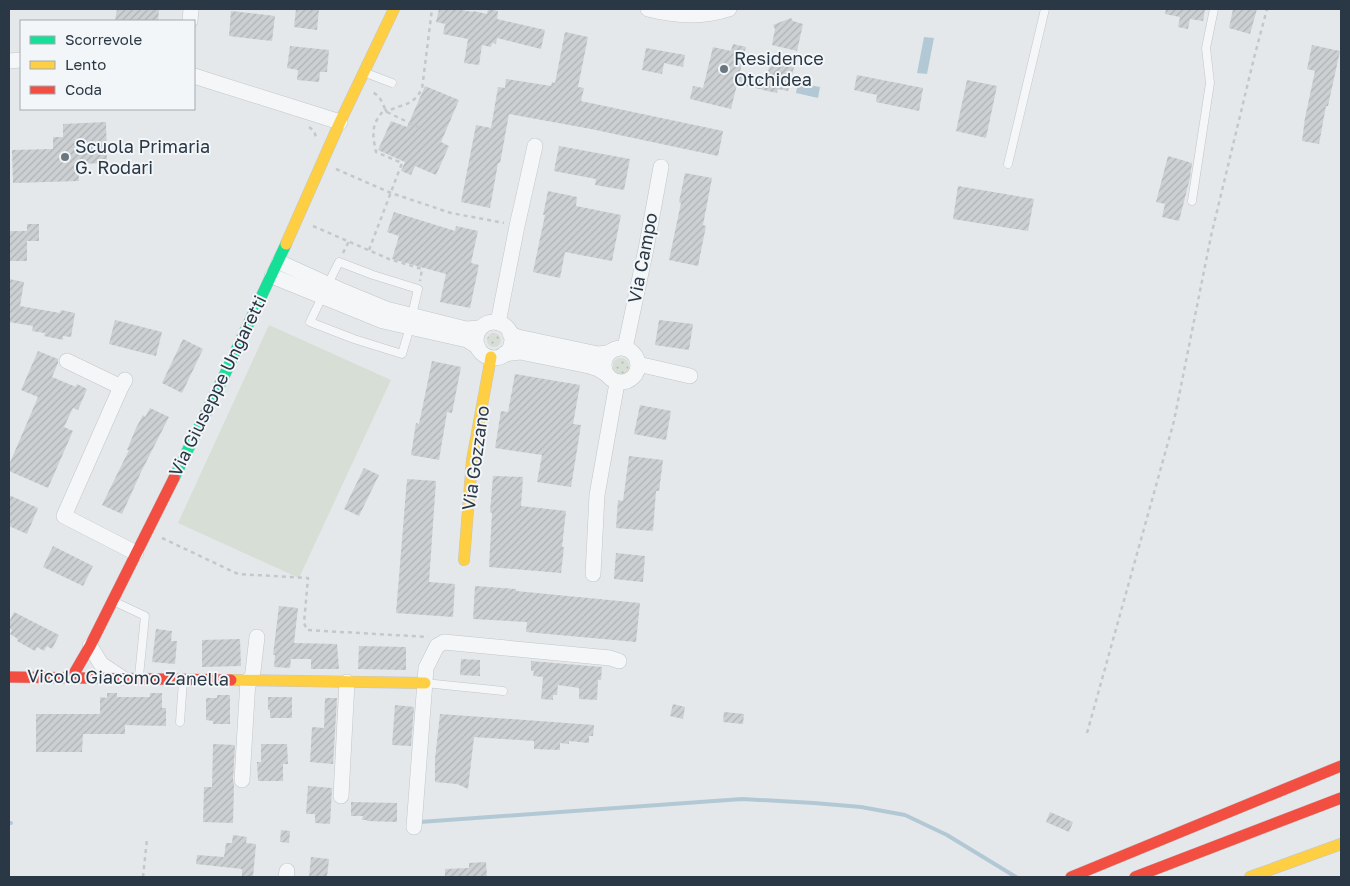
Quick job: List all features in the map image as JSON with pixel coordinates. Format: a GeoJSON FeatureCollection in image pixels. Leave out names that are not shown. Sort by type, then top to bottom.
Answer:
{"type":"FeatureCollection","features":[{"type":"Feature","properties":{"kind":"main road","name":"Via Giuseppe Ungaretti"},"geometry":{"type":"LineString","coordinates":[[72,677],[90,646],[228,368],[279,262],[340,122],[394,9]]}},
{"type":"Feature","properties":{"kind":"main road","name":"Via Gozzano"},"geometry":{"type":"LineString","coordinates":[[464,560],[472,460],[498,356]]}},
{"type":"Feature","properties":{"kind":"main road","name":"Vicolo Giacomo Zanella"},"geometry":{"type":"LineString","coordinates":[[9,677],[425,683]]}},
{"type":"Feature","properties":{"kind":"main road"},"geometry":{"type":"LineString","coordinates":[[1071,877],[1341,766]]}},
{"type":"Feature","properties":{"kind":"main road"},"geometry":{"type":"LineString","coordinates":[[1135,877],[1341,798]]}},
{"type":"Feature","properties":{"kind":"main road"},"geometry":{"type":"LineString","coordinates":[[1250,877],[1341,844]]}},
{"type":"Feature","properties":{"kind":"street"},"geometry":{"type":"LineString","coordinates":[[648,9],[666,14],[695,16],[724,10]]}},
{"type":"Feature","properties":{"kind":"street"},"geometry":{"type":"LineString","coordinates":[[195,76],[340,122]]}},
{"type":"Feature","properties":{"kind":"street"},"geometry":{"type":"LineString","coordinates":[[498,323],[535,146]]}},
{"type":"Feature","properties":{"kind":"street","name":"Via Campo"},"geometry":{"type":"LineString","coordinates":[[625,348],[661,167]]}},
{"type":"Feature","properties":{"kind":"street"},"geometry":{"type":"LineString","coordinates":[[279,262],[325,291]]}},
{"type":"Feature","properties":{"kind":"street"},"geometry":{"type":"LineString","coordinates":[[272,276],[386,309],[411,321],[467,340],[478,347]]}},
{"type":"Feature","properties":{"kind":"street"},"geometry":{"type":"LineString","coordinates":[[411,321],[466,329],[480,328],[488,323],[498,323],[507,329],[510,334],[511,343],[510,347],[498,356]]}},
{"type":"Feature","properties":{"kind":"street"},"geometry":{"type":"LineString","coordinates":[[480,328],[476,337],[481,352],[498,356],[520,352],[589,366],[598,369],[611,379],[623,383],[629,381],[637,372],[638,364],[635,355],[625,348],[616,348],[608,353],[598,354],[510,334]]}},
{"type":"Feature","properties":{"kind":"street"},"geometry":{"type":"LineString","coordinates":[[593,574],[597,495],[611,379],[603,364],[608,353]]}},
{"type":"Feature","properties":{"kind":"street"},"geometry":{"type":"LineString","coordinates":[[67,361],[123,384],[64,516],[136,552]]}},
{"type":"Feature","properties":{"kind":"street"},"geometry":{"type":"LineString","coordinates":[[638,364],[690,376]]}},
{"type":"Feature","properties":{"kind":"street","name":"Vicolo Giacomo Zanella"},"geometry":{"type":"LineString","coordinates":[[242,780],[250,680],[256,637]]}},
{"type":"Feature","properties":{"kind":"street"},"geometry":{"type":"LineString","coordinates":[[414,827],[426,668],[437,646],[444,642],[610,658],[619,661]]}},
{"type":"Feature","properties":{"kind":"street"},"geometry":{"type":"LineString","coordinates":[[90,646],[101,664],[122,678]]}},
{"type":"Feature","properties":{"kind":"street"},"geometry":{"type":"LineString","coordinates":[[341,796],[347,682]]}},
{"type":"Feature","properties":{"kind":"lane"},"geometry":{"type":"LineString","coordinates":[[1008,164],[1045,9]]}},
{"type":"Feature","properties":{"kind":"lane"},"geometry":{"type":"LineString","coordinates":[[1192,200],[1210,83],[1206,48],[1214,9]]}},
{"type":"Feature","properties":{"kind":"lane"},"geometry":{"type":"LineString","coordinates":[[364,72],[392,83]]}},
{"type":"Feature","properties":{"kind":"lane"},"geometry":{"type":"LineString","coordinates":[[339,262],[418,290],[402,354],[354,340],[310,322],[339,262]]}},
{"type":"Feature","properties":{"kind":"lane"},"geometry":{"type":"LineString","coordinates":[[112,601],[145,616],[139,678]]}},
{"type":"Feature","properties":{"kind":"lane"},"geometry":{"type":"LineString","coordinates":[[180,722],[184,679]]}},
{"type":"Feature","properties":{"kind":"lane"},"geometry":{"type":"LineString","coordinates":[[425,683],[503,691]]}},
{"type":"Feature","properties":{"kind":"path"},"geometry":{"type":"LineString","coordinates":[[369,250],[402,163],[376,152],[373,127],[377,117],[386,110],[409,104],[416,99],[422,89],[432,9]]}},
{"type":"Feature","properties":{"kind":"path"},"geometry":{"type":"LineString","coordinates":[[1087,733],[1174,421],[1211,236],[1267,9]]}},
{"type":"Feature","properties":{"kind":"path"},"geometry":{"type":"LineString","coordinates":[[371,91],[383,101],[386,110],[424,130]]}},
{"type":"Feature","properties":{"kind":"path"},"geometry":{"type":"LineString","coordinates":[[335,168],[391,193],[451,213],[517,226]]}},
{"type":"Feature","properties":{"kind":"path"},"geometry":{"type":"LineString","coordinates":[[309,224],[389,259],[422,269],[418,290]]}},
{"type":"Feature","properties":{"kind":"path"},"geometry":{"type":"LineString","coordinates":[[158,536],[238,574],[308,578],[304,623],[306,630],[432,637],[440,644]]}},
{"type":"Feature","properties":{"kind":"path"},"geometry":{"type":"LineString","coordinates":[[143,877],[147,839]]}},
{"type":"Feature","properties":{"kind":"shaded area"},"geometry":{"type":"Polygon","coordinates":[[[269,325],[391,380],[299,578],[178,523],[269,325]]]}},
{"type":"Feature","properties":{"kind":"shaded area"},"geometry":{"type":"Polygon","coordinates":[[[491,333],[497,333],[501,340],[497,347],[491,347],[487,343],[487,337],[491,333]]]}},
{"type":"Feature","properties":{"kind":"shaded area"},"geometry":{"type":"Polygon","coordinates":[[[621,358],[629,366],[621,374],[613,366],[621,358]]]}},
{"type":"Feature","properties":{"kind":"water"},"geometry":{"type":"Polygon","coordinates":[[[924,37],[934,38],[927,74],[917,73],[924,37]]]}},
{"type":"Feature","properties":{"kind":"water"},"geometry":{"type":"Polygon","coordinates":[[[798,83],[820,87],[818,98],[796,93],[798,83]]]}},
{"type":"Feature","properties":{"kind":"building"},"geometry":{"type":"Polygon","coordinates":[[[117,9],[159,9],[158,20],[115,20],[117,9]]]}},
{"type":"Feature","properties":{"kind":"building"},"geometry":{"type":"Polygon","coordinates":[[[296,9],[319,9],[317,30],[294,27],[296,9]]]}},
{"type":"Feature","properties":{"kind":"building"},"geometry":{"type":"Polygon","coordinates":[[[439,9],[455,9],[487,14],[488,9],[498,11],[497,19],[545,30],[541,49],[497,38],[496,44],[492,43],[491,47],[482,45],[479,65],[464,63],[468,39],[443,34],[445,24],[436,22],[439,9]]]}},
{"type":"Feature","properties":{"kind":"building"},"geometry":{"type":"Polygon","coordinates":[[[1166,9],[1205,9],[1203,21],[1190,19],[1188,29],[1178,27],[1180,17],[1165,14],[1166,9]]]}},
{"type":"Feature","properties":{"kind":"building"},"geometry":{"type":"Polygon","coordinates":[[[1233,9],[1257,9],[1250,34],[1229,28],[1233,9]]]}},
{"type":"Feature","properties":{"kind":"building"},"geometry":{"type":"Polygon","coordinates":[[[231,11],[275,16],[272,41],[229,36],[231,11]]]}},
{"type":"Feature","properties":{"kind":"building"},"geometry":{"type":"Polygon","coordinates":[[[791,18],[793,21],[803,24],[797,51],[772,45],[775,29],[773,25],[791,18]]]}},
{"type":"Feature","properties":{"kind":"building"},"geometry":{"type":"Polygon","coordinates":[[[565,32],[588,37],[578,87],[584,88],[581,101],[723,131],[718,156],[509,114],[490,208],[461,202],[476,125],[491,128],[498,87],[505,88],[506,79],[551,86],[552,82],[555,83],[565,32]]]}},
{"type":"Feature","properties":{"kind":"building","name":"Residence Otchidea"},"geometry":{"type":"Polygon","coordinates":[[[733,44],[746,47],[740,72],[766,78],[770,64],[794,67],[788,91],[778,89],[777,93],[737,84],[731,109],[690,99],[693,86],[703,88],[713,47],[731,51],[733,44]]]}},
{"type":"Feature","properties":{"kind":"building"},"geometry":{"type":"Polygon","coordinates":[[[1312,45],[1340,51],[1328,106],[1326,106],[1319,144],[1302,141],[1315,71],[1307,69],[1312,45]]]}},
{"type":"Feature","properties":{"kind":"building"},"geometry":{"type":"Polygon","coordinates":[[[290,46],[329,50],[327,72],[320,72],[319,82],[297,80],[298,70],[287,68],[290,46]]]}},
{"type":"Feature","properties":{"kind":"building"},"geometry":{"type":"Polygon","coordinates":[[[646,48],[685,55],[683,67],[664,63],[662,74],[642,70],[646,48]]]}},
{"type":"Feature","properties":{"kind":"building"},"geometry":{"type":"Polygon","coordinates":[[[857,75],[923,88],[919,111],[876,102],[877,95],[854,90],[857,75]]]}},
{"type":"Feature","properties":{"kind":"building"},"geometry":{"type":"Polygon","coordinates":[[[967,80],[997,86],[986,138],[956,131],[967,80]]]}},
{"type":"Feature","properties":{"kind":"building"},"geometry":{"type":"Polygon","coordinates":[[[425,86],[459,100],[441,142],[449,146],[436,175],[415,166],[411,175],[401,171],[405,162],[378,150],[391,121],[407,127],[425,86]]]}},
{"type":"Feature","properties":{"kind":"building"},"geometry":{"type":"Polygon","coordinates":[[[106,122],[107,163],[78,164],[79,181],[13,183],[12,150],[53,149],[53,137],[63,137],[63,124],[106,122]]]}},
{"type":"Feature","properties":{"kind":"building"},"geometry":{"type":"Polygon","coordinates":[[[559,146],[630,159],[624,190],[595,185],[596,179],[554,171],[559,146]]]}},
{"type":"Feature","properties":{"kind":"building"},"geometry":{"type":"Polygon","coordinates":[[[1168,156],[1192,163],[1179,221],[1162,217],[1165,204],[1156,202],[1168,156]]]}},
{"type":"Feature","properties":{"kind":"building"},"geometry":{"type":"Polygon","coordinates":[[[685,173],[712,178],[703,225],[706,226],[698,266],[669,260],[685,173]]]}},
{"type":"Feature","properties":{"kind":"building"},"geometry":{"type":"Polygon","coordinates":[[[958,186],[1034,199],[1028,231],[953,219],[958,186]]]}},
{"type":"Feature","properties":{"kind":"building"},"geometry":{"type":"Polygon","coordinates":[[[548,191],[577,197],[576,206],[621,215],[612,261],[565,252],[560,278],[533,272],[548,191]]]}},
{"type":"Feature","properties":{"kind":"building"},"geometry":{"type":"Polygon","coordinates":[[[394,212],[455,231],[456,226],[478,231],[471,263],[479,265],[470,308],[440,302],[446,274],[392,259],[399,236],[387,232],[394,212]]]}},
{"type":"Feature","properties":{"kind":"building"},"geometry":{"type":"Polygon","coordinates":[[[27,224],[39,224],[39,241],[27,241],[27,261],[9,261],[9,231],[27,231],[27,224]]]}},
{"type":"Feature","properties":{"kind":"building"},"geometry":{"type":"Polygon","coordinates":[[[9,279],[24,282],[20,306],[60,313],[61,310],[75,313],[71,337],[63,336],[63,340],[44,336],[45,333],[32,331],[33,326],[9,322],[9,279]]]}},
{"type":"Feature","properties":{"kind":"building"},"geometry":{"type":"Polygon","coordinates":[[[115,320],[162,332],[156,356],[109,344],[115,320]]]}},
{"type":"Feature","properties":{"kind":"building"},"geometry":{"type":"Polygon","coordinates":[[[659,320],[693,324],[689,350],[655,345],[659,320]]]}},
{"type":"Feature","properties":{"kind":"building"},"geometry":{"type":"Polygon","coordinates":[[[183,339],[203,349],[182,393],[162,383],[183,339]]]}},
{"type":"Feature","properties":{"kind":"building"},"geometry":{"type":"Polygon","coordinates":[[[38,351],[58,359],[52,377],[76,387],[77,384],[87,389],[78,410],[73,408],[64,427],[73,431],[48,488],[9,471],[9,465],[38,397],[21,390],[38,351]]]}},
{"type":"Feature","properties":{"kind":"building"},"geometry":{"type":"Polygon","coordinates":[[[432,361],[461,367],[452,413],[447,412],[439,460],[411,455],[416,423],[419,424],[432,361]]]}},
{"type":"Feature","properties":{"kind":"building"},"geometry":{"type":"Polygon","coordinates":[[[515,374],[580,385],[573,424],[581,425],[571,487],[537,482],[542,455],[495,448],[501,411],[508,412],[515,374]]]}},
{"type":"Feature","properties":{"kind":"building"},"geometry":{"type":"Polygon","coordinates":[[[640,405],[671,411],[666,440],[634,434],[640,405]]]}},
{"type":"Feature","properties":{"kind":"building"},"geometry":{"type":"Polygon","coordinates":[[[150,408],[169,417],[122,514],[102,505],[129,450],[127,450],[136,428],[143,415],[145,417],[150,408]]]}},
{"type":"Feature","properties":{"kind":"building"},"geometry":{"type":"Polygon","coordinates":[[[629,456],[663,460],[659,491],[656,491],[653,531],[616,528],[618,500],[623,501],[629,456]]]}},
{"type":"Feature","properties":{"kind":"building"},"geometry":{"type":"Polygon","coordinates":[[[364,468],[379,475],[359,516],[344,509],[364,468]]]}},
{"type":"Feature","properties":{"kind":"building"},"geometry":{"type":"Polygon","coordinates":[[[493,476],[523,477],[521,506],[566,511],[561,573],[489,567],[493,476]]]}},
{"type":"Feature","properties":{"kind":"building"},"geometry":{"type":"Polygon","coordinates":[[[407,479],[436,481],[429,582],[455,584],[453,617],[396,613],[407,479]]]}},
{"type":"Feature","properties":{"kind":"building"},"geometry":{"type":"Polygon","coordinates":[[[9,495],[38,508],[27,534],[9,526],[9,495]]]}},
{"type":"Feature","properties":{"kind":"building"},"geometry":{"type":"Polygon","coordinates":[[[53,546],[93,566],[83,586],[43,567],[53,546]]]}},
{"type":"Feature","properties":{"kind":"building"},"geometry":{"type":"Polygon","coordinates":[[[616,553],[645,556],[643,582],[614,579],[616,553]]]}},
{"type":"Feature","properties":{"kind":"building"},"geometry":{"type":"Polygon","coordinates":[[[475,586],[640,603],[636,642],[526,632],[527,622],[473,619],[475,586]]]}},
{"type":"Feature","properties":{"kind":"building"},"geometry":{"type":"Polygon","coordinates":[[[279,606],[298,608],[294,643],[337,644],[339,669],[311,669],[311,659],[291,659],[290,668],[274,667],[275,655],[273,655],[279,606]]]}},
{"type":"Feature","properties":{"kind":"building"},"geometry":{"type":"Polygon","coordinates":[[[14,612],[59,635],[52,649],[47,646],[44,651],[37,647],[35,651],[17,641],[18,639],[10,634],[12,630],[9,628],[9,622],[14,612]]]}},
{"type":"Feature","properties":{"kind":"building"},"geometry":{"type":"Polygon","coordinates":[[[156,629],[172,631],[171,641],[177,641],[175,664],[152,662],[156,629]]]}},
{"type":"Feature","properties":{"kind":"building"},"geometry":{"type":"Polygon","coordinates":[[[240,639],[241,666],[202,667],[202,640],[240,639]]]}},
{"type":"Feature","properties":{"kind":"building"},"geometry":{"type":"Polygon","coordinates":[[[359,646],[406,647],[406,670],[358,669],[359,646]]]}},
{"type":"Feature","properties":{"kind":"building"},"geometry":{"type":"Polygon","coordinates":[[[461,659],[480,660],[480,676],[460,675],[461,659]]]}},
{"type":"Feature","properties":{"kind":"building"},"geometry":{"type":"Polygon","coordinates":[[[531,661],[602,667],[601,680],[598,680],[597,700],[579,699],[579,688],[558,685],[557,695],[553,695],[553,700],[541,699],[543,677],[533,676],[534,671],[531,671],[531,661]]]}},
{"type":"Feature","properties":{"kind":"building"},"geometry":{"type":"Polygon","coordinates":[[[107,693],[117,693],[117,697],[150,697],[150,693],[162,693],[162,708],[166,708],[166,726],[125,725],[125,734],[83,734],[82,752],[36,752],[36,714],[100,714],[100,697],[107,698],[107,693]]]}},
{"type":"Feature","properties":{"kind":"building"},"geometry":{"type":"Polygon","coordinates":[[[217,695],[230,695],[230,724],[213,724],[213,721],[206,720],[206,698],[217,698],[217,695]]]}},
{"type":"Feature","properties":{"kind":"building"},"geometry":{"type":"Polygon","coordinates":[[[268,697],[292,697],[292,718],[270,718],[268,697]]]}},
{"type":"Feature","properties":{"kind":"building"},"geometry":{"type":"Polygon","coordinates":[[[325,698],[337,698],[333,764],[310,762],[312,727],[324,728],[325,698]]]}},
{"type":"Feature","properties":{"kind":"building"},"geometry":{"type":"Polygon","coordinates":[[[673,704],[685,707],[683,719],[670,716],[673,704]]]}},
{"type":"Feature","properties":{"kind":"building"},"geometry":{"type":"Polygon","coordinates":[[[395,705],[414,707],[411,746],[392,745],[395,705]]]}},
{"type":"Feature","properties":{"kind":"building"},"geometry":{"type":"Polygon","coordinates":[[[724,712],[744,714],[743,724],[723,722],[724,712]]]}},
{"type":"Feature","properties":{"kind":"building"},"geometry":{"type":"Polygon","coordinates":[[[440,714],[594,725],[593,736],[589,736],[589,743],[569,741],[569,744],[560,743],[560,750],[534,749],[534,741],[474,737],[468,789],[457,784],[435,782],[435,759],[440,714]]]}},
{"type":"Feature","properties":{"kind":"building"},"geometry":{"type":"Polygon","coordinates":[[[213,744],[235,745],[233,823],[203,822],[204,787],[212,787],[213,744]]]}},
{"type":"Feature","properties":{"kind":"building"},"geometry":{"type":"Polygon","coordinates":[[[261,744],[287,744],[288,764],[283,764],[283,781],[258,781],[257,762],[261,762],[261,744]]]}},
{"type":"Feature","properties":{"kind":"building"},"geometry":{"type":"Polygon","coordinates":[[[308,786],[332,788],[330,824],[315,823],[315,814],[306,814],[308,786]]]}},
{"type":"Feature","properties":{"kind":"building"},"geometry":{"type":"Polygon","coordinates":[[[351,802],[397,803],[397,822],[367,821],[362,820],[363,816],[351,816],[351,802]]]}},
{"type":"Feature","properties":{"kind":"building"},"geometry":{"type":"Polygon","coordinates":[[[1050,812],[1073,822],[1069,832],[1046,822],[1050,812]]]}},
{"type":"Feature","properties":{"kind":"building"},"geometry":{"type":"Polygon","coordinates":[[[281,830],[290,831],[289,843],[280,842],[281,830]]]}},
{"type":"Feature","properties":{"kind":"building"},"geometry":{"type":"Polygon","coordinates":[[[233,835],[247,837],[246,843],[256,844],[253,877],[242,877],[242,869],[196,864],[197,855],[224,857],[226,843],[232,843],[233,835]]]}},
{"type":"Feature","properties":{"kind":"building"},"geometry":{"type":"Polygon","coordinates":[[[311,857],[329,859],[327,877],[309,877],[311,857]]]}},
{"type":"Feature","properties":{"kind":"building"},"geometry":{"type":"Polygon","coordinates":[[[486,862],[487,877],[445,877],[445,869],[469,868],[469,863],[486,862]]]}},
{"type":"Feature","properties":{"kind":"waterway"},"geometry":{"type":"LineString","coordinates":[[420,822],[742,799],[861,807],[905,815],[947,835],[1016,877]]}},
{"type":"Feature","properties":{"kind":"traffic: fast"},"geometry":{"type":"LineString","coordinates":[[174,478],[286,244]]}},
{"type":"Feature","properties":{"kind":"traffic: slow"},"geometry":{"type":"LineString","coordinates":[[286,244],[340,122],[394,9]]}},
{"type":"Feature","properties":{"kind":"traffic: slow"},"geometry":{"type":"LineString","coordinates":[[464,560],[472,460],[491,357]]}},
{"type":"Feature","properties":{"kind":"traffic: slow"},"geometry":{"type":"LineString","coordinates":[[231,680],[425,683]]}},
{"type":"Feature","properties":{"kind":"traffic: slow"},"geometry":{"type":"LineString","coordinates":[[1250,877],[1341,844]]}},
{"type":"Feature","properties":{"kind":"traffic: jam"},"geometry":{"type":"LineString","coordinates":[[72,677],[90,646],[174,478]]}},
{"type":"Feature","properties":{"kind":"traffic: jam"},"geometry":{"type":"LineString","coordinates":[[9,677],[231,680]]}},
{"type":"Feature","properties":{"kind":"traffic: jam"},"geometry":{"type":"LineString","coordinates":[[1071,877],[1341,766]]}},
{"type":"Feature","properties":{"kind":"traffic: jam"},"geometry":{"type":"LineString","coordinates":[[1135,877],[1341,798]]}},
{"type":"Feature","properties":{"kind":"place","name":"Residence Otchidea"},"geometry":{"type":"Point","coordinates":[724,69]}},
{"type":"Feature","properties":{"kind":"place","name":"Scuola Primaria G. Rodari"},"geometry":{"type":"Point","coordinates":[65,157]}}]}
